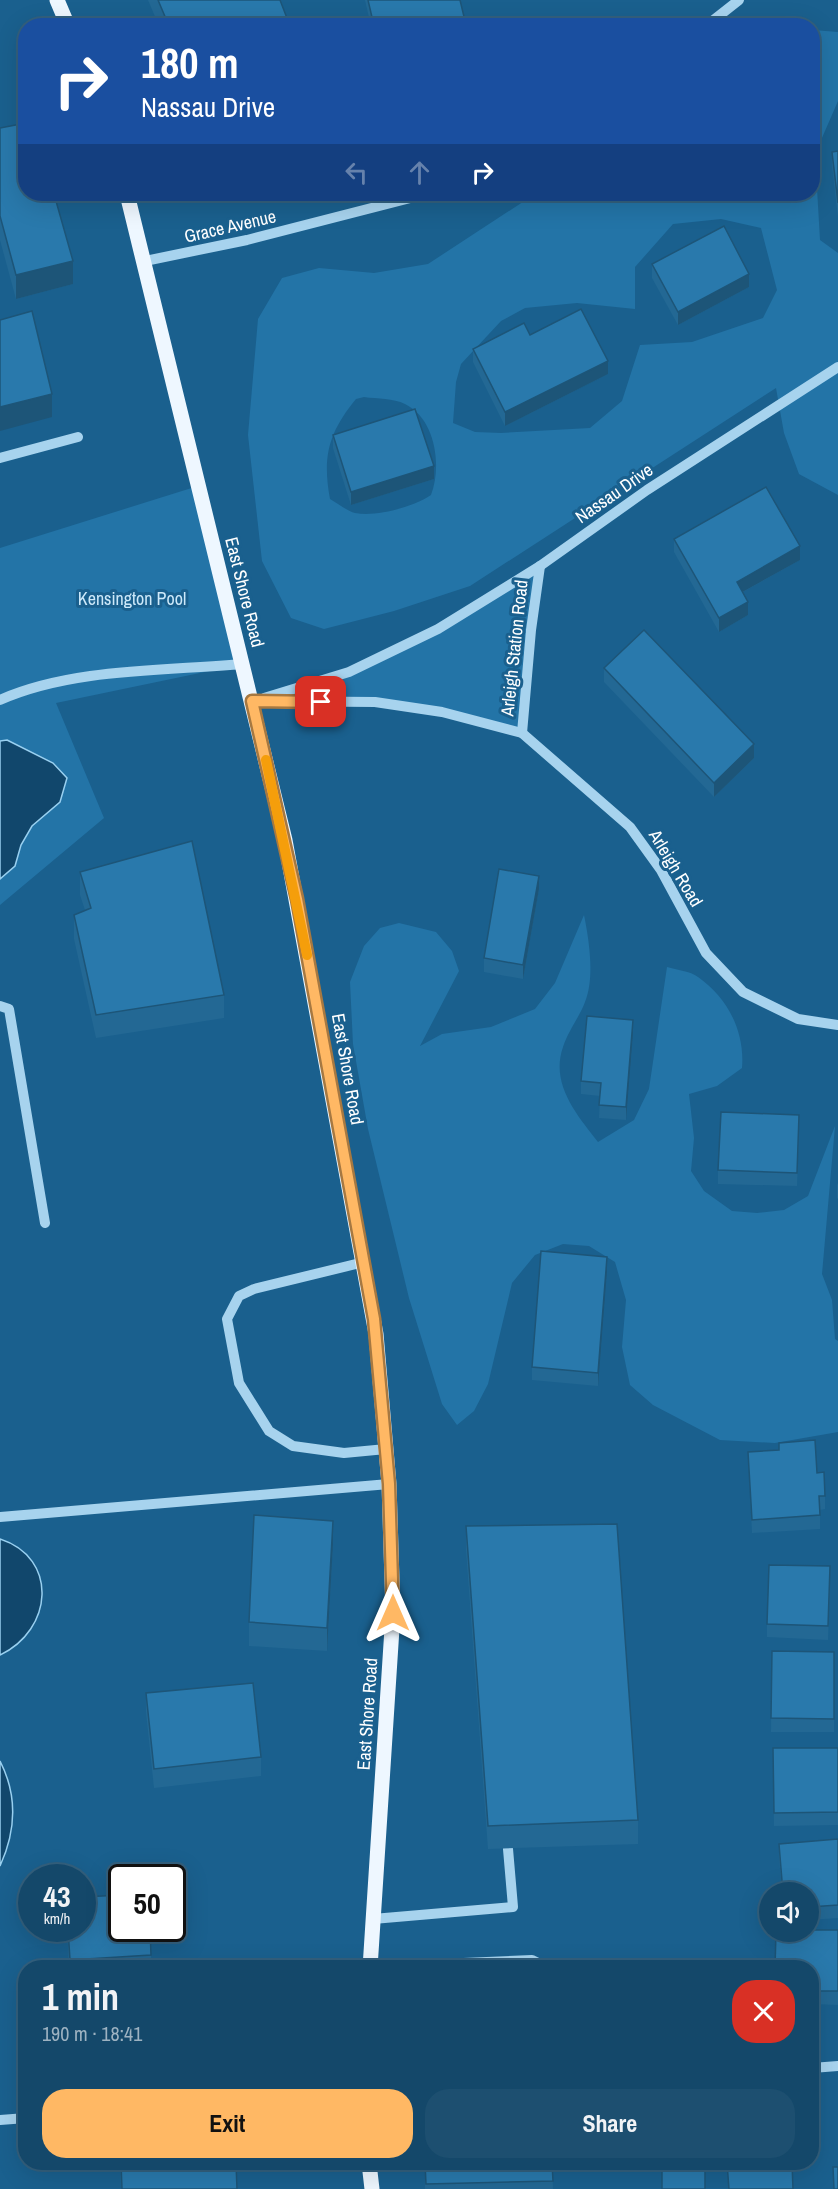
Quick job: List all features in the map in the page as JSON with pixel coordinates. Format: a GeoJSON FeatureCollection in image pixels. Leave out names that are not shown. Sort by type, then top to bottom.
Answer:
{"type":"FeatureCollection","features":[{"type":"Feature","properties":{"kind":"main road"},"geometry":{"type":"LineString","coordinates":[[57,0],[65,18]]}},
{"type":"Feature","properties":{"kind":"main road","name":"East Shore Road"},"geometry":{"type":"LineString","coordinates":[[129,201],[252,701],[297,899],[376,1334],[389,1484],[393,1613],[370,1960]]}},
{"type":"Feature","properties":{"kind":"main road"},"geometry":{"type":"LineString","coordinates":[[370,2170],[372,2189]]}},
{"type":"Feature","properties":{"kind":"street"},"geometry":{"type":"LineString","coordinates":[[716,18],[739,0]]}},
{"type":"Feature","properties":{"kind":"street","name":"Grace Avenue"},"geometry":{"type":"LineString","coordinates":[[145,261],[247,240],[399,201]]}},
{"type":"Feature","properties":{"kind":"street","name":"Nassau Drive"},"geometry":{"type":"LineString","coordinates":[[252,701],[348,672],[438,629],[540,566],[647,490],[838,367]]}},
{"type":"Feature","properties":{"kind":"street"},"geometry":{"type":"LineString","coordinates":[[0,458],[78,438]]}},
{"type":"Feature","properties":{"kind":"street","name":"Arleigh Station Road"},"geometry":{"type":"LineString","coordinates":[[522,733],[531,630],[540,566]]}},
{"type":"Feature","properties":{"kind":"street"},"geometry":{"type":"LineString","coordinates":[[0,700],[48,684],[76,679],[243,664]]}},
{"type":"Feature","properties":{"kind":"street","name":"Arleigh Road"},"geometry":{"type":"LineString","coordinates":[[252,701],[375,702],[442,712],[522,733],[630,826],[662,870],[706,953],[743,992],[798,1019],[838,1025]]}},
{"type":"Feature","properties":{"kind":"street"},"geometry":{"type":"LineString","coordinates":[[0,1006],[9,1009],[45,1222]]}},
{"type":"Feature","properties":{"kind":"street"},"geometry":{"type":"LineString","coordinates":[[364,1262],[254,1289],[239,1296],[227,1319],[239,1383],[269,1431],[292,1446],[344,1452],[386,1449]]}},
{"type":"Feature","properties":{"kind":"street"},"geometry":{"type":"LineString","coordinates":[[0,1517],[389,1484]]}},
{"type":"Feature","properties":{"kind":"street"},"geometry":{"type":"LineString","coordinates":[[373,1919],[513,1906],[507,1849]]}},
{"type":"Feature","properties":{"kind":"street"},"geometry":{"type":"LineString","coordinates":[[819,2067],[838,2066]]}},
{"type":"Feature","properties":{"kind":"street"},"geometry":{"type":"LineString","coordinates":[[0,2120],[18,2119]]}},
{"type":"Feature","properties":{"kind":"green space"},"geometry":{"type":"Polygon","coordinates":[[[820,31],[838,32],[838,101],[820,142],[820,31]]]}},
{"type":"Feature","properties":{"kind":"green space"},"geometry":{"type":"Polygon","coordinates":[[[524,201],[818,201],[820,240],[838,253],[838,495],[799,474],[784,433],[776,388],[470,586],[394,611],[324,629],[291,618],[262,561],[248,435],[258,319],[282,278],[319,268],[374,273],[428,264],[524,201]],[[721,219],[673,224],[635,267],[635,309],[577,303],[525,308],[501,321],[461,364],[456,382],[453,423],[475,432],[501,433],[590,428],[622,401],[640,345],[692,342],[763,318],[777,290],[761,228],[721,219]],[[364,397],[356,399],[339,422],[330,445],[327,470],[330,499],[355,513],[384,512],[405,507],[431,495],[436,458],[430,432],[415,411],[405,404],[364,397]]]}},
{"type":"Feature","properties":{"kind":"green space","name":"Kensington Pool"},"geometry":{"type":"Polygon","coordinates":[[[198,486],[243,664],[56,703],[104,818],[0,905],[0,548],[198,486]]]}},
{"type":"Feature","properties":{"kind":"green space"},"geometry":{"type":"Polygon","coordinates":[[[540,566],[522,733],[375,702],[252,701],[349,672],[438,629],[540,566]]]}},
{"type":"Feature","properties":{"kind":"green space"},"geometry":{"type":"Polygon","coordinates":[[[584,915],[589,947],[590,981],[585,1002],[563,1047],[560,1074],[574,1110],[598,1142],[634,1120],[649,1089],[667,967],[691,973],[709,985],[726,1006],[741,1042],[742,1068],[717,1086],[689,1094],[694,1138],[691,1171],[704,1191],[732,1211],[757,1213],[784,1210],[808,1196],[835,1126],[822,1274],[832,1300],[835,1339],[838,1341],[838,1432],[775,1443],[720,1440],[653,1405],[630,1385],[622,1347],[626,1300],[615,1262],[589,1246],[563,1244],[535,1255],[512,1283],[488,1384],[474,1411],[457,1425],[442,1404],[409,1298],[368,1129],[353,1044],[350,982],[364,946],[380,928],[399,923],[436,932],[452,951],[459,971],[420,1046],[442,1034],[491,1027],[535,1009],[555,983],[584,915]]]}},
{"type":"Feature","properties":{"kind":"shaded area"},"geometry":{"type":"Polygon","coordinates":[[[7,740],[53,763],[67,778],[60,802],[32,826],[21,845],[15,866],[0,879],[0,741],[7,740]]]}},
{"type":"Feature","properties":{"kind":"shaded area"},"geometry":{"type":"Polygon","coordinates":[[[0,1539],[19,1548],[32,1562],[40,1577],[42,1595],[39,1612],[31,1629],[18,1644],[0,1655],[0,1539]]]}},
{"type":"Feature","properties":{"kind":"shaded area"},"geometry":{"type":"Polygon","coordinates":[[[0,1761],[10,1787],[13,1814],[9,1840],[0,1866],[0,1761]]]}},
{"type":"Feature","properties":{"kind":"building"},"geometry":{"type":"Polygon","coordinates":[[[158,0],[280,0],[287,18],[166,18],[158,0]]]}},
{"type":"Feature","properties":{"kind":"building"},"geometry":{"type":"Polygon","coordinates":[[[368,0],[460,0],[464,18],[372,18],[368,0]]]}},
{"type":"Feature","properties":{"kind":"building"},"geometry":{"type":"Polygon","coordinates":[[[18,125],[18,201],[56,201],[73,261],[16,275],[0,216],[0,128],[18,125]]]}},
{"type":"Feature","properties":{"kind":"building"},"geometry":{"type":"Polygon","coordinates":[[[838,151],[838,203],[832,152],[838,151]]]}},
{"type":"Feature","properties":{"kind":"building"},"geometry":{"type":"Polygon","coordinates":[[[724,226],[749,274],[678,312],[652,264],[724,226]]]}},
{"type":"Feature","properties":{"kind":"building"},"geometry":{"type":"Polygon","coordinates":[[[581,309],[608,361],[505,412],[473,349],[524,323],[530,335],[581,309]]]}},
{"type":"Feature","properties":{"kind":"building"},"geometry":{"type":"Polygon","coordinates":[[[32,311],[52,394],[0,407],[0,320],[32,311]]]}},
{"type":"Feature","properties":{"kind":"building"},"geometry":{"type":"Polygon","coordinates":[[[415,409],[434,466],[351,492],[333,435],[415,409]]]}},
{"type":"Feature","properties":{"kind":"building"},"geometry":{"type":"Polygon","coordinates":[[[766,487],[800,546],[737,582],[748,602],[719,618],[674,539],[766,487]]]}},
{"type":"Feature","properties":{"kind":"building"},"geometry":{"type":"Polygon","coordinates":[[[644,630],[754,744],[714,783],[604,668],[644,630]]]}},
{"type":"Feature","properties":{"kind":"building"},"geometry":{"type":"Polygon","coordinates":[[[192,841],[224,995],[96,1015],[74,915],[91,908],[80,872],[192,841]]]}},
{"type":"Feature","properties":{"kind":"building"},"geometry":{"type":"Polygon","coordinates":[[[499,869],[539,876],[523,965],[484,958],[499,869]]]}},
{"type":"Feature","properties":{"kind":"building"},"geometry":{"type":"Polygon","coordinates":[[[587,1016],[633,1020],[626,1107],[599,1105],[601,1083],[581,1081],[587,1016]]]}},
{"type":"Feature","properties":{"kind":"building"},"geometry":{"type":"Polygon","coordinates":[[[721,1112],[799,1115],[797,1173],[718,1170],[721,1112]]]}},
{"type":"Feature","properties":{"kind":"building"},"geometry":{"type":"Polygon","coordinates":[[[541,1251],[607,1257],[598,1373],[532,1367],[541,1251]]]}},
{"type":"Feature","properties":{"kind":"building"},"geometry":{"type":"Polygon","coordinates":[[[815,1440],[817,1473],[824,1472],[825,1496],[819,1496],[820,1515],[752,1520],[748,1452],[779,1450],[779,1443],[815,1440]]]}},
{"type":"Feature","properties":{"kind":"building"},"geometry":{"type":"Polygon","coordinates":[[[254,1515],[333,1521],[327,1628],[249,1622],[254,1515]]]}},
{"type":"Feature","properties":{"kind":"building"},"geometry":{"type":"Polygon","coordinates":[[[617,1524],[638,1820],[488,1826],[466,1526],[617,1524]]]}},
{"type":"Feature","properties":{"kind":"building"},"geometry":{"type":"Polygon","coordinates":[[[769,1565],[830,1566],[828,1626],[767,1624],[769,1565]]]}},
{"type":"Feature","properties":{"kind":"building"},"geometry":{"type":"Polygon","coordinates":[[[772,1651],[834,1652],[834,1719],[771,1718],[772,1651]]]}},
{"type":"Feature","properties":{"kind":"building"},"geometry":{"type":"Polygon","coordinates":[[[253,1683],[261,1757],[154,1769],[146,1693],[253,1683]]]}},
{"type":"Feature","properties":{"kind":"building"},"geometry":{"type":"Polygon","coordinates":[[[773,1748],[838,1748],[838,1812],[774,1813],[773,1748]]]}},
{"type":"Feature","properties":{"kind":"building"},"geometry":{"type":"Polygon","coordinates":[[[838,1839],[838,1905],[819,1906],[819,1882],[782,1882],[779,1844],[838,1839]]]}},
{"type":"Feature","properties":{"kind":"building"},"geometry":{"type":"Polygon","coordinates":[[[96,1896],[108,1896],[108,1942],[150,1942],[151,1955],[70,1960],[69,1942],[96,1942],[96,1896]]]}},
{"type":"Feature","properties":{"kind":"building"},"geometry":{"type":"Polygon","coordinates":[[[819,1930],[838,1930],[838,1991],[819,1991],[819,1960],[775,1960],[776,1942],[819,1942],[819,1930]]]}},
{"type":"Feature","properties":{"kind":"building"},"geometry":{"type":"Polygon","coordinates":[[[833,2167],[838,2167],[838,2189],[834,2189],[833,2167]]]}},
{"type":"Feature","properties":{"kind":"building"},"geometry":{"type":"Polygon","coordinates":[[[121,2170],[236,2170],[237,2189],[122,2189],[121,2170]]]}},
{"type":"Feature","properties":{"kind":"building"},"geometry":{"type":"Polygon","coordinates":[[[425,2170],[552,2170],[553,2181],[426,2184],[425,2170]]]}},
{"type":"Feature","properties":{"kind":"building"},"geometry":{"type":"Polygon","coordinates":[[[662,2170],[705,2170],[705,2189],[662,2189],[662,2170]]]}},
{"type":"Feature","properties":{"kind":"building"},"geometry":{"type":"Polygon","coordinates":[[[728,2170],[792,2170],[793,2189],[729,2189],[728,2170]]]}},
{"type":"Feature","properties":{"kind":"slow traffic"},"geometry":{"type":"LineString","coordinates":[[266,760],[285,840],[307,955]]}},
{"type":"Feature","properties":{"kind":"route"},"geometry":{"type":"LineString","coordinates":[[321,702],[252,701],[297,899],[374,1319],[389,1484],[393,1613]]}}]}
